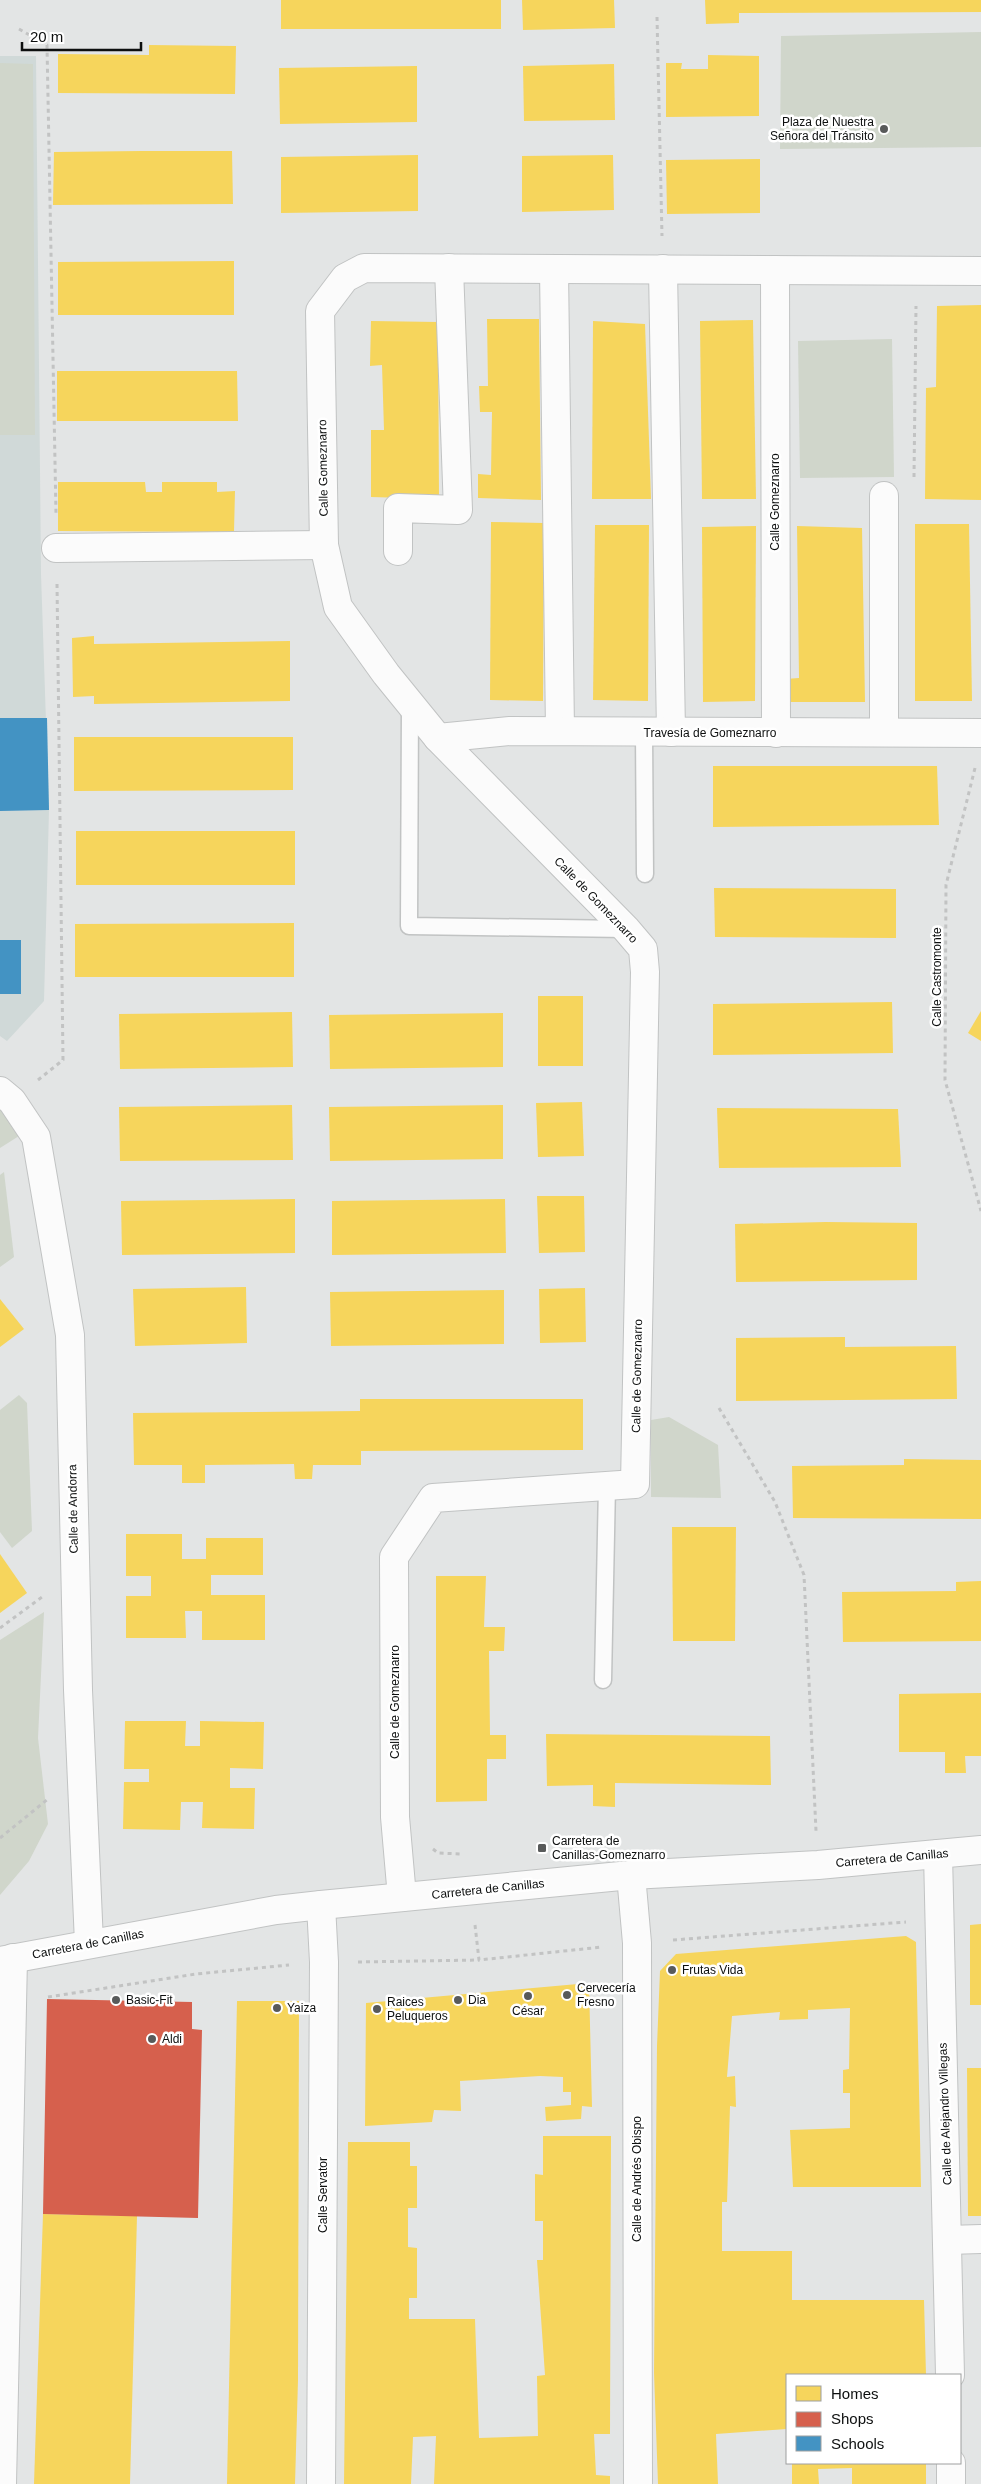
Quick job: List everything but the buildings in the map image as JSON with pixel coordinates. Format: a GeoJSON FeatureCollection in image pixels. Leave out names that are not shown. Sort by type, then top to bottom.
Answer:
{"type":"FeatureCollection","features":[{"type":"Feature","properties":{"kind":"street","name":"Calle Gomeznarro"},"geometry":{"type":"LineString","coordinates":[[438,738],[410,704],[338,607],[324,545],[320,310],[344,278],[364,268],[981,270]]}},
{"type":"Feature","properties":{"kind":"street"},"geometry":{"type":"LineString","coordinates":[[398,551],[398,508],[458,510],[449,268]]}},
{"type":"Feature","properties":{"kind":"street"},"geometry":{"type":"LineString","coordinates":[[554,269],[560,731]]}},
{"type":"Feature","properties":{"kind":"street"},"geometry":{"type":"LineString","coordinates":[[663,269],[671,732]]}},
{"type":"Feature","properties":{"kind":"street","name":"Calle Gomeznarro"},"geometry":{"type":"LineString","coordinates":[[775,270],[776,733]]}},
{"type":"Feature","properties":{"kind":"street"},"geometry":{"type":"LineString","coordinates":[[884,496],[884,731]]}},
{"type":"Feature","properties":{"kind":"street"},"geometry":{"type":"LineString","coordinates":[[56,548],[324,545]]}},
{"type":"Feature","properties":{"kind":"street","name":"Travesía de Gomeznarro"},"geometry":{"type":"LineString","coordinates":[[438,738],[510,731],[644,733],[884,731],[981,734]]}},
{"type":"Feature","properties":{"kind":"street","name":"Calle de Gomeznarro"},"geometry":{"type":"LineString","coordinates":[[402,1897],[395,1817],[394,1556],[433,1498],[635,1484],[645,972],[643,949],[626,929],[438,738]]}},
{"type":"Feature","properties":{"kind":"street","name":"Calle de Andorra"},"geometry":{"type":"LineString","coordinates":[[0,1091],[12,1101],[36,1137],[70,1335],[75,1573],[89,1943]]}},
{"type":"Feature","properties":{"kind":"street","name":"Carretera de Canillas"},"geometry":{"type":"LineString","coordinates":[[6,1960],[89,1943],[276,1910],[632,1875],[818,1865],[981,1850]]}},
{"type":"Feature","properties":{"kind":"street","name":"Calle de Alejandro Villegas"},"geometry":{"type":"LineString","coordinates":[[938,1854],[950,2374]]}},
{"type":"Feature","properties":{"kind":"street","name":"Calle de Andrés Obispo"},"geometry":{"type":"LineString","coordinates":[[632,1875],[637,1953],[638,2484]]}},
{"type":"Feature","properties":{"kind":"street","name":"Calle Servator"},"geometry":{"type":"LineString","coordinates":[[321,1905],[324,1962],[321,2484]]}},
{"type":"Feature","properties":{"kind":"street"},"geometry":{"type":"LineString","coordinates":[[2,2484],[11,2024],[6,1960]]}},
{"type":"Feature","properties":{"kind":"street"},"geometry":{"type":"LineString","coordinates":[[948,2240],[981,2239]]}},
{"type":"Feature","properties":{"kind":"street"},"geometry":{"type":"LineString","coordinates":[[951,2464],[952,2484]]}},
{"type":"Feature","properties":{"kind":"lane"},"geometry":{"type":"LineString","coordinates":[[410,704],[409,926],[626,929]]}},
{"type":"Feature","properties":{"kind":"lane"},"geometry":{"type":"LineString","coordinates":[[644,733],[646,874]]}},
{"type":"Feature","properties":{"kind":"lane"},"geometry":{"type":"LineString","coordinates":[[604,1680],[606,1486]]}},
{"type":"Feature","properties":{"kind":"path"},"geometry":{"type":"LineString","coordinates":[[657,17],[663,269]]}},
{"type":"Feature","properties":{"kind":"path"},"geometry":{"type":"LineString","coordinates":[[884,496],[914,496],[916,271]]}},
{"type":"Feature","properties":{"kind":"path","name":"Calle Castromonte"},"geometry":{"type":"LineString","coordinates":[[976,764],[946,885],[945,1080],[981,1211]]}},
{"type":"Feature","properties":{"kind":"path"},"geometry":{"type":"LineString","coordinates":[[719,1408],[775,1502],[804,1575],[818,1865]]}},
{"type":"Feature","properties":{"kind":"path"},"geometry":{"type":"LineString","coordinates":[[0,1628],[75,1573]]}},
{"type":"Feature","properties":{"kind":"path"},"geometry":{"type":"LineString","coordinates":[[0,1837],[38,1807]]}},
{"type":"Feature","properties":{"kind":"path"},"geometry":{"type":"LineString","coordinates":[[11,2024],[28,2020],[32,2008],[46,1997],[196,1974],[324,1962],[479,1960]]}},
{"type":"Feature","properties":{"kind":"shaded area","name":"Plaza de Nuestra Señora del Tránsito"},"geometry":{"type":"Polygon","coordinates":[[[981,32],[981,147],[780,149],[781,36],[981,32]]]}},
{"type":"Feature","properties":{"kind":"shaded area"},"geometry":{"type":"Polygon","coordinates":[[[0,56],[36,56],[41,574],[49,810],[44,1001],[7,1041],[0,1036],[0,56]]]}},
{"type":"Feature","properties":{"kind":"shaded area"},"geometry":{"type":"Polygon","coordinates":[[[0,63],[33,64],[35,435],[0,435],[0,63]]]}},
{"type":"Feature","properties":{"kind":"shaded area"},"geometry":{"type":"Polygon","coordinates":[[[892,339],[894,477],[800,478],[798,341],[892,339]]]}},
{"type":"Feature","properties":{"kind":"shaded area"},"geometry":{"type":"Polygon","coordinates":[[[0,1102],[16,1123],[19,1136],[0,1148],[0,1102]]]}},
{"type":"Feature","properties":{"kind":"shaded area"},"geometry":{"type":"Polygon","coordinates":[[[4,1172],[14,1257],[0,1267],[0,1175],[4,1172]]]}},
{"type":"Feature","properties":{"kind":"shaded area"},"geometry":{"type":"Polygon","coordinates":[[[19,1395],[27,1403],[32,1531],[12,1548],[0,1532],[0,1410],[19,1395]]]}},
{"type":"Feature","properties":{"kind":"shaded area"},"geometry":{"type":"Polygon","coordinates":[[[669,1417],[718,1445],[721,1498],[651,1497],[651,1420],[669,1417]]]}},
{"type":"Feature","properties":{"kind":"shaded area"},"geometry":{"type":"Polygon","coordinates":[[[44,1612],[38,1738],[48,1824],[29,1861],[0,1895],[0,1640],[44,1612]]]}},
{"type":"Feature","properties":{"kind":"place","name":"Plaza de Nuestra Señora del Tránsito"},"geometry":{"type":"Point","coordinates":[884,129]}},
{"type":"Feature","properties":{"kind":"place","name":"Carretera de Canillas-Gomeznarro"},"geometry":{"type":"Point","coordinates":[542,1848]}},
{"type":"Feature","properties":{"kind":"place","name":"Frutas Vida"},"geometry":{"type":"Point","coordinates":[672,1970]}},
{"type":"Feature","properties":{"kind":"place","name":"Cervecería Fresno"},"geometry":{"type":"Point","coordinates":[567,1995]}},
{"type":"Feature","properties":{"kind":"place","name":"César"},"geometry":{"type":"Point","coordinates":[528,1996]}},
{"type":"Feature","properties":{"kind":"place","name":"Basic-Fit"},"geometry":{"type":"Point","coordinates":[116,2000]}},
{"type":"Feature","properties":{"kind":"place","name":"Dia"},"geometry":{"type":"Point","coordinates":[458,2000]}},
{"type":"Feature","properties":{"kind":"place","name":"Yaiza"},"geometry":{"type":"Point","coordinates":[277,2008]}},
{"type":"Feature","properties":{"kind":"place","name":"Raices Peluqueros"},"geometry":{"type":"Point","coordinates":[377,2009]}},
{"type":"Feature","properties":{"kind":"place","name":"Aldi"},"geometry":{"type":"Point","coordinates":[152,2039]}}]}
